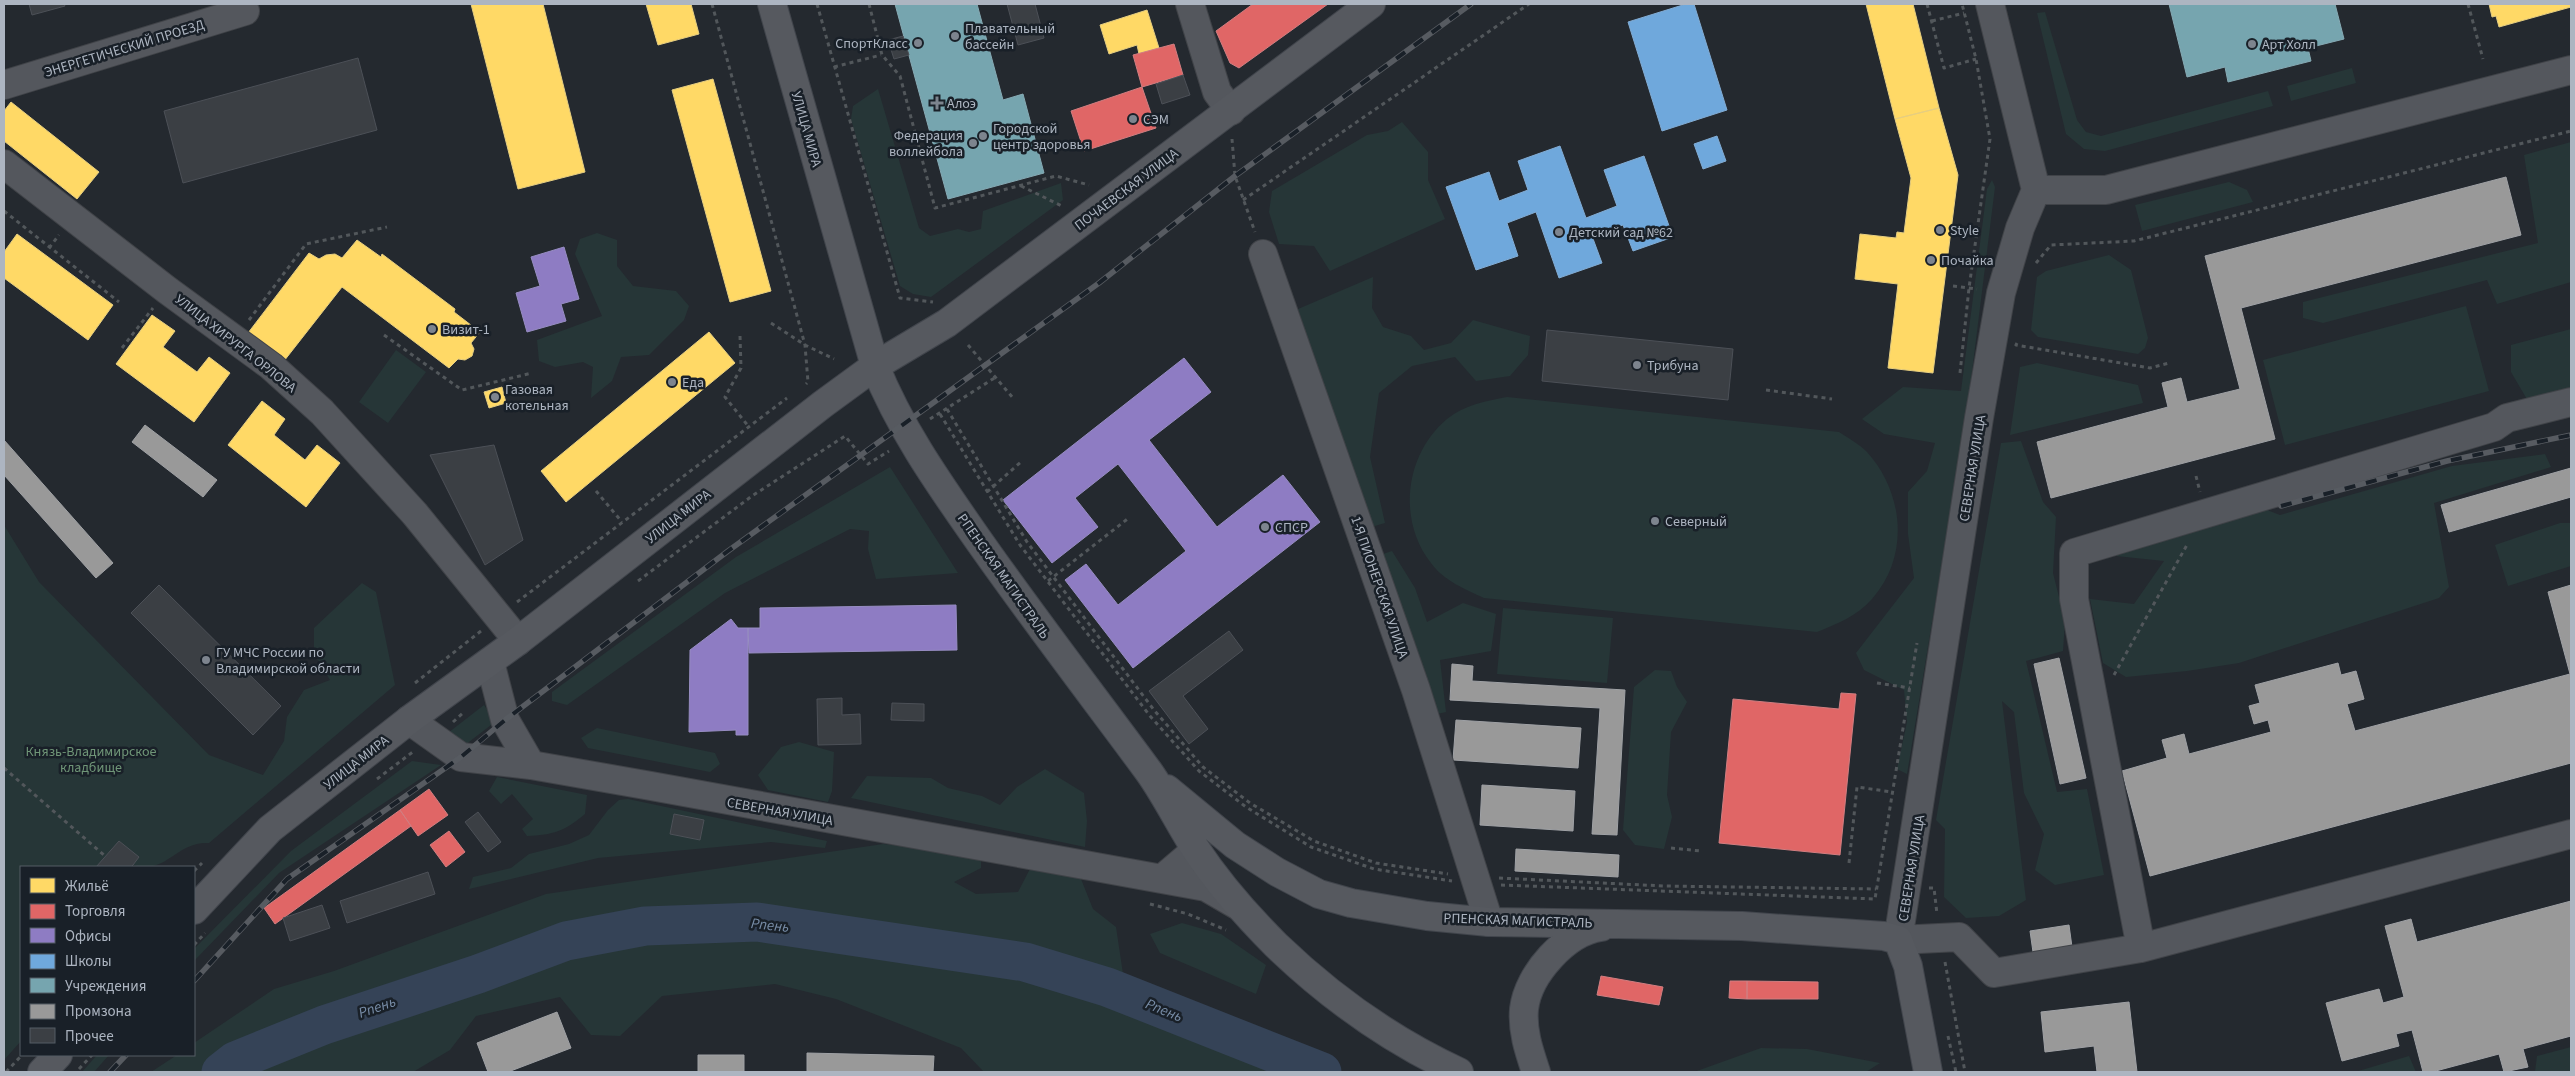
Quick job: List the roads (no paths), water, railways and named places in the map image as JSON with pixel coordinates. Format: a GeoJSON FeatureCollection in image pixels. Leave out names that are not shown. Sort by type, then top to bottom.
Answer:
{"type":"FeatureCollection","features":[{"type":"Feature","properties":{"kind":"main road","name":"УЛИЦА МИРА"},"geometry":{"type":"LineString","coordinates":[[195,909],[270,829],[410,720],[518,642],[815,410],[875,366],[772,4]]}},
{"type":"Feature","properties":{"kind":"main road","name":"ПОЧАЕВСКАЯ УЛИЦА"},"geometry":{"type":"LineString","coordinates":[[875,366],[947,323],[1371,4]]}},
{"type":"Feature","properties":{"kind":"main road","name":"РПЕНСКАЯ МАГИСТРАЛЬ"},"geometry":{"type":"LineString","coordinates":[[875,366],[890,404],[909,437],[963,518],[1026,610],[1151,775],[1196,850],[1242,908],[1300,967],[1342,1003],[1420,1054],[1459,1072]]}},
{"type":"Feature","properties":{"kind":"main road","name":"РПЕНСКАЯ МАГИСТРАЛЬ"},"geometry":{"type":"LineString","coordinates":[[1151,775],[1235,845],[1277,872],[1319,894],[1351,902],[1427,916],[1489,922],[1742,926],[1884,936],[1898,940]]}},
{"type":"Feature","properties":{"kind":"main road","name":"РПЕНСКАЯ МАГИСТРАЛЬ"},"geometry":{"type":"LineString","coordinates":[[1536,1072],[1525,1036],[1524,1008],[1532,983],[1566,942],[1591,928],[1627,923]]}},
{"type":"Feature","properties":{"kind":"main road"},"geometry":{"type":"LineString","coordinates":[[1898,940],[1908,966],[1928,1072]]}},
{"type":"Feature","properties":{"kind":"main road"},"geometry":{"type":"LineString","coordinates":[[42,1072],[57,1056]]}},
{"type":"Feature","properties":{"kind":"street"},"geometry":{"type":"LineString","coordinates":[[1190,4],[1217,92],[1230,111]]}},
{"type":"Feature","properties":{"kind":"street"},"geometry":{"type":"LineString","coordinates":[[1990,4],[2036,190],[2106,190],[2571,70]]}},
{"type":"Feature","properties":{"kind":"street","name":"ЭНЕРГЕТИЧЕСКИЙ ПРОЕЗД"},"geometry":{"type":"LineString","coordinates":[[4,85],[245,11]]}},
{"type":"Feature","properties":{"kind":"street","name":"УЛИЦА ХИРУРГА ОРЛОВА"},"geometry":{"type":"LineString","coordinates":[[4,164],[167,290],[271,366],[322,412],[415,514],[518,642]]}},
{"type":"Feature","properties":{"kind":"street","name":"СЕВЕРНАЯ УЛИЦА"},"geometry":{"type":"LineString","coordinates":[[1898,940],[1979,418],[2001,293],[2020,228],[2036,190]]}},
{"type":"Feature","properties":{"kind":"street","name":"1-Я ПИОНЕРСКАЯ УЛИЦА"},"geometry":{"type":"LineString","coordinates":[[1263,254],[1413,681],[1489,922]]}},
{"type":"Feature","properties":{"kind":"street"},"geometry":{"type":"LineString","coordinates":[[2141,948],[2074,599],[2074,553],[2494,427],[2507,418],[2571,402]]}},
{"type":"Feature","properties":{"kind":"street"},"geometry":{"type":"LineString","coordinates":[[490,662],[505,720],[531,765]]}},
{"type":"Feature","properties":{"kind":"street","name":"СЕВЕРНАЯ УЛИЦА"},"geometry":{"type":"LineString","coordinates":[[410,720],[461,756],[531,765],[1206,887],[1242,908]]}},
{"type":"Feature","properties":{"kind":"street"},"geometry":{"type":"LineString","coordinates":[[1898,940],[1958,937],[1994,972],[2141,948],[2571,834]]}},
{"type":"Feature","properties":{"kind":"street"},"geometry":{"type":"LineString","coordinates":[[1162,879],[1196,850]]}},
{"type":"Feature","properties":{"kind":"waterway","name":"Рпень"},"geometry":{"type":"LineString","coordinates":[[221,1072],[235,1061],[324,1025],[478,974],[566,941],[645,926],[757,922],[1025,962],[1107,987],[1322,1072]]}},
{"type":"Feature","properties":{"kind":"railway"},"geometry":{"type":"LineString","coordinates":[[195,980],[287,879],[461,757],[505,720],[728,551],[1099,283],[1235,176],[1471,4]]}},
{"type":"Feature","properties":{"kind":"railway"},"geometry":{"type":"LineString","coordinates":[[2281,506],[2447,461],[2571,435]]}},
{"type":"Feature","properties":{"kind":"railway"},"geometry":{"type":"LineString","coordinates":[[110,1072],[125,1056]]}},
{"type":"Feature","properties":{"kind":"place","name":"Плавательный бассейн"},"geometry":{"type":"Point","coordinates":[955,36]}},
{"type":"Feature","properties":{"kind":"place","name":"СпортКласс"},"geometry":{"type":"Point","coordinates":[918,43]}},
{"type":"Feature","properties":{"kind":"place","name":"Арт Холл"},"geometry":{"type":"Point","coordinates":[2252,44]}},
{"type":"Feature","properties":{"kind":"place","name":"Алоэ"},"geometry":{"type":"Point","coordinates":[937,103]}},
{"type":"Feature","properties":{"kind":"place","name":"СЭМ"},"geometry":{"type":"Point","coordinates":[1133,119]}},
{"type":"Feature","properties":{"kind":"place","name":"Городской центр здоровья"},"geometry":{"type":"Point","coordinates":[983,136]}},
{"type":"Feature","properties":{"kind":"place","name":"Федерация воллейбола"},"geometry":{"type":"Point","coordinates":[973,143]}},
{"type":"Feature","properties":{"kind":"place","name":"Style"},"geometry":{"type":"Point","coordinates":[1940,230]}},
{"type":"Feature","properties":{"kind":"place","name":"Детский сад №62"},"geometry":{"type":"Point","coordinates":[1559,232]}},
{"type":"Feature","properties":{"kind":"place","name":"Почайка"},"geometry":{"type":"Point","coordinates":[1931,260]}},
{"type":"Feature","properties":{"kind":"place","name":"Визит-1"},"geometry":{"type":"Point","coordinates":[432,329]}},
{"type":"Feature","properties":{"kind":"place","name":"Трибуна"},"geometry":{"type":"Point","coordinates":[1637,365]}},
{"type":"Feature","properties":{"kind":"place","name":"Еда"},"geometry":{"type":"Point","coordinates":[672,382]}},
{"type":"Feature","properties":{"kind":"place","name":"Газовая котельная"},"geometry":{"type":"Point","coordinates":[495,397]}},
{"type":"Feature","properties":{"kind":"place","name":"Северный"},"geometry":{"type":"Point","coordinates":[1655,521]}},
{"type":"Feature","properties":{"kind":"place","name":"СПСР"},"geometry":{"type":"Point","coordinates":[1265,527]}},
{"type":"Feature","properties":{"kind":"place","name":"ГУ МЧС России по Владимирской области"},"geometry":{"type":"Point","coordinates":[206,660]}},
{"type":"Feature","properties":{"kind":"park label","name":"Князь-Владимирское кладбище"},"geometry":{"type":"Point","coordinates":[91,760]}}]}
